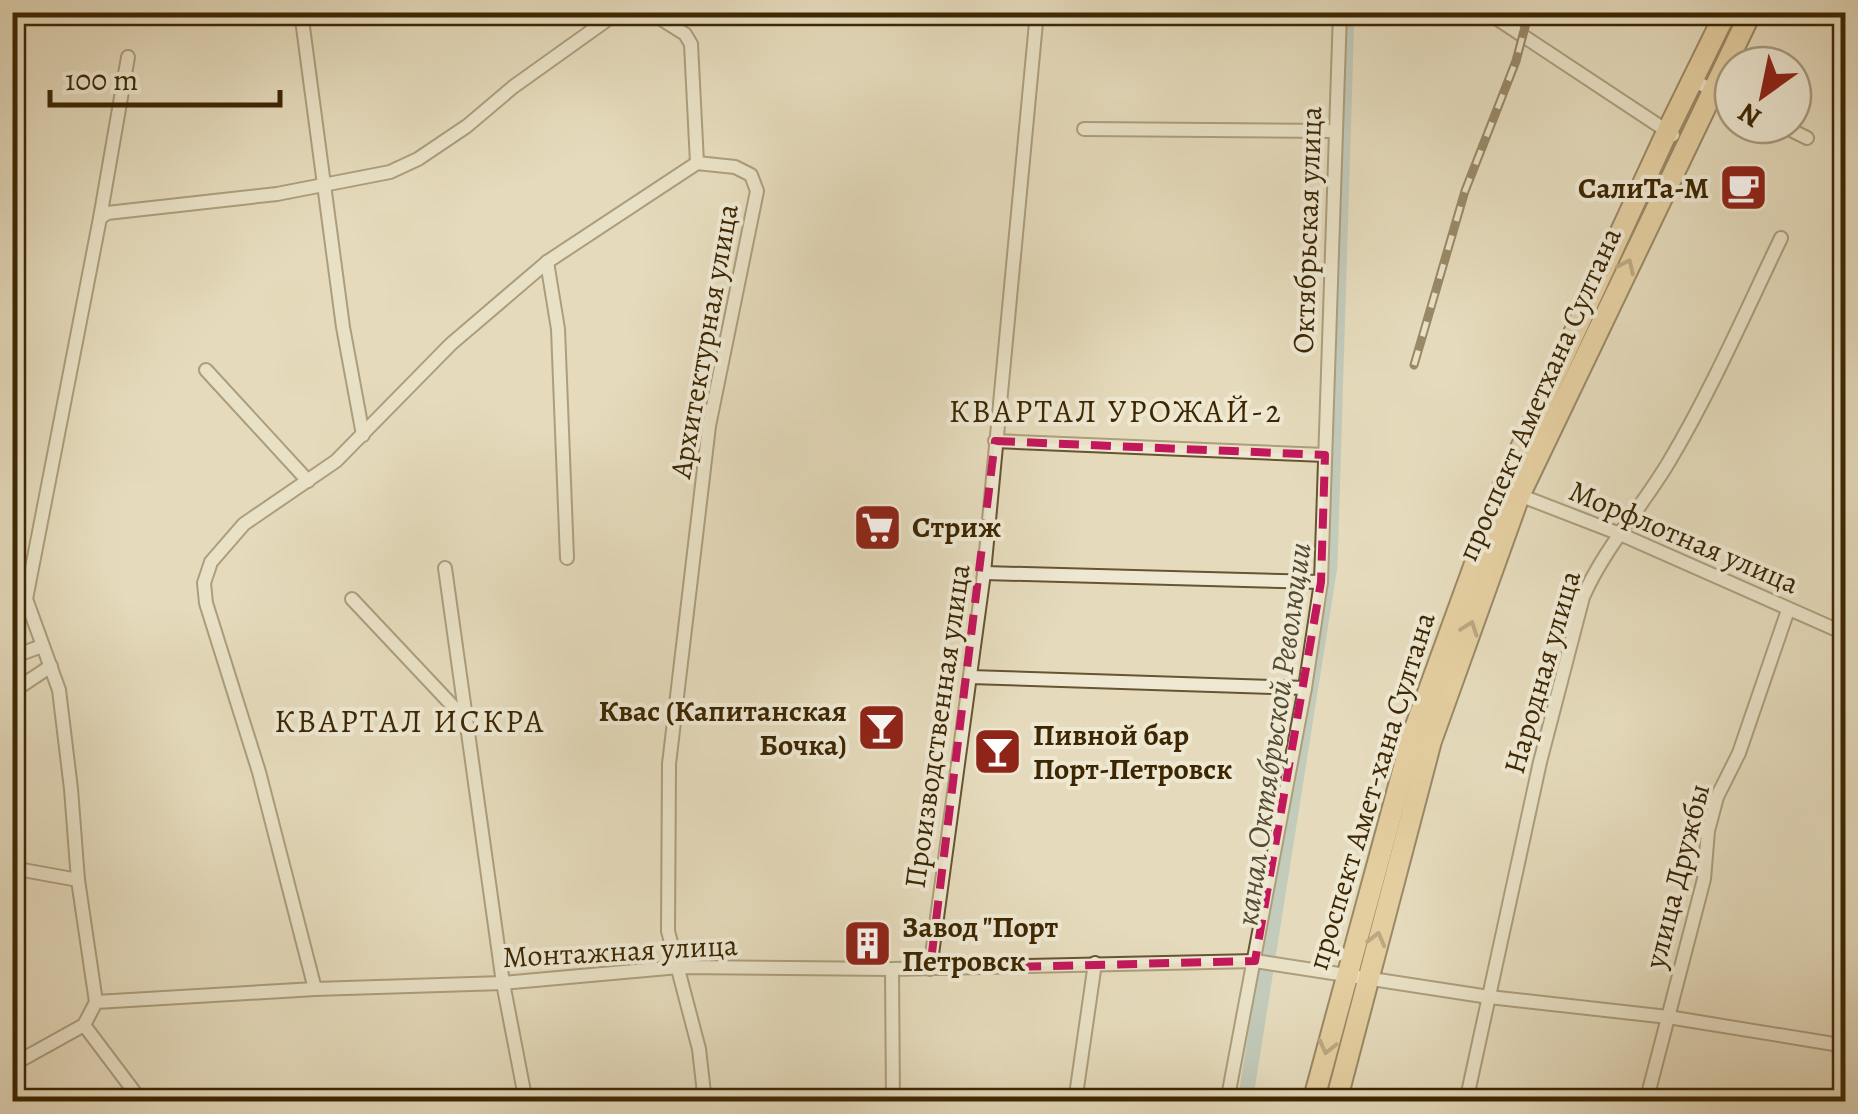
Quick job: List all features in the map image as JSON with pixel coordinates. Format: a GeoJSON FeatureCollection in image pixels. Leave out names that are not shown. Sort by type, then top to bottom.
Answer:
{"type":"FeatureCollection","features":[{"type":"Feature","properties":{"kind":"main road","name":"проспект Амет-хана Султана"},"geometry":{"type":"LineString","coordinates":[[1313,1102],[1356,976],[1413,734],[1511,491],[1676,138],[1692,80],[1726,12]]}},
{"type":"Feature","properties":{"kind":"main road"},"geometry":{"type":"LineString","coordinates":[[1676,138],[1712,91],[1751,12]]}},
{"type":"Feature","properties":{"kind":"main road"},"geometry":{"type":"LineString","coordinates":[[1336,1102],[1356,976]]}},
{"type":"Feature","properties":{"kind":"street"},"geometry":{"type":"LineString","coordinates":[[301,12],[343,326],[362,434]]}},
{"type":"Feature","properties":{"kind":"street"},"geometry":{"type":"LineString","coordinates":[[100,218],[106,213],[326,186],[390,172],[418,159],[618,12]]}},
{"type":"Feature","properties":{"kind":"street"},"geometry":{"type":"LineString","coordinates":[[650,12],[685,34],[691,44],[697,162]]}},
{"type":"Feature","properties":{"kind":"street","name":"Производственная улица"},"geometry":{"type":"LineString","coordinates":[[930,969],[984,573],[1038,12]]}},
{"type":"Feature","properties":{"kind":"street","name":"Октябрьская улица"},"geometry":{"type":"LineString","coordinates":[[1227,1102],[1262,962],[1321,582],[1340,12]]}},
{"type":"Feature","properties":{"kind":"street"},"geometry":{"type":"LineString","coordinates":[[1488,12],[1676,138]]}},
{"type":"Feature","properties":{"kind":"street"},"geometry":{"type":"LineString","coordinates":[[26,599],[128,57]]}},
{"type":"Feature","properties":{"kind":"street"},"geometry":{"type":"LineString","coordinates":[[1692,80],[1712,91]]}},
{"type":"Feature","properties":{"kind":"street"},"geometry":{"type":"LineString","coordinates":[[1084,129],[1334,131]]}},
{"type":"Feature","properties":{"kind":"street","name":"Архитектурная улица"},"geometry":{"type":"LineString","coordinates":[[315,988],[259,772],[206,603],[204,583],[211,562],[244,524],[336,461],[451,344],[547,262],[697,162],[735,166],[751,175],[757,191],[709,426],[669,764],[668,931],[700,1049],[704,1102]]}},
{"type":"Feature","properties":{"kind":"street","name":"Народная улица"},"geometry":{"type":"LineString","coordinates":[[1466,1102],[1540,762],[1583,596],[1594,571],[1691,424],[1782,238]]}},
{"type":"Feature","properties":{"kind":"street"},"geometry":{"type":"LineString","coordinates":[[547,262],[558,329],[567,558]]}},
{"type":"Feature","properties":{"kind":"street"},"geometry":{"type":"LineString","coordinates":[[206,370],[308,482]]}},
{"type":"Feature","properties":{"kind":"street"},"geometry":{"type":"LineString","coordinates":[[995,441],[1325,455]]}},
{"type":"Feature","properties":{"kind":"street","name":"Морфлотная улица"},"geometry":{"type":"LineString","coordinates":[[1511,491],[1620,534],[1846,634]]}},
{"type":"Feature","properties":{"kind":"street"},"geometry":{"type":"LineString","coordinates":[[445,568],[503,982],[526,1102]]}},
{"type":"Feature","properties":{"kind":"street"},"geometry":{"type":"LineString","coordinates":[[984,573],[1321,582]]}},
{"type":"Feature","properties":{"kind":"street"},"geometry":{"type":"LineString","coordinates":[[12,579],[26,599],[59,690],[78,880],[96,1002],[84,1025],[12,1064]]}},
{"type":"Feature","properties":{"kind":"street"},"geometry":{"type":"LineString","coordinates":[[352,599],[464,718]]}},
{"type":"Feature","properties":{"kind":"street","name":"улица Дружбы"},"geometry":{"type":"LineString","coordinates":[[1646,1102],[1704,878],[1708,831],[1788,610]]}},
{"type":"Feature","properties":{"kind":"street"},"geometry":{"type":"LineString","coordinates":[[12,657],[42,646]]}},
{"type":"Feature","properties":{"kind":"street"},"geometry":{"type":"LineString","coordinates":[[12,692],[51,666]]}},
{"type":"Feature","properties":{"kind":"street"},"geometry":{"type":"LineString","coordinates":[[970,677],[1304,688]]}},
{"type":"Feature","properties":{"kind":"street"},"geometry":{"type":"LineString","coordinates":[[12,868],[78,880]]}},
{"type":"Feature","properties":{"kind":"street","name":"Монтажная улица"},"geometry":{"type":"LineString","coordinates":[[96,1002],[315,988],[503,982],[679,967],[930,969],[1262,962],[1490,996],[1668,1017],[1846,1046]]}},
{"type":"Feature","properties":{"kind":"street"},"geometry":{"type":"LineString","coordinates":[[1075,1102],[1095,963]]}},
{"type":"Feature","properties":{"kind":"street"},"geometry":{"type":"LineString","coordinates":[[892,969],[893,1102]]}},
{"type":"Feature","properties":{"kind":"street"},"geometry":{"type":"LineString","coordinates":[[84,1025],[142,1102]]}},
{"type":"Feature","properties":{"kind":"street"},"geometry":{"type":"LineString","coordinates":[[1841,1101],[1846,1085]]}},
{"type":"Feature","properties":{"kind":"highlighted area"},"geometry":{"type":"Polygon","coordinates":[[[995,441],[1325,455],[1321,582],[1255,961],[930,969],[995,441]]]}},
{"type":"Feature","properties":{"kind":"waterway","name":"канал Октябрьской Революции"},"geometry":{"type":"LineString","coordinates":[[1245,1102],[1330,566],[1347,12]]}},
{"type":"Feature","properties":{"kind":"railway"},"geometry":{"type":"LineString","coordinates":[[1414,365],[1465,191],[1516,61],[1529,12]]}},
{"type":"Feature","properties":{"kind":"place","name":"СалиТа-М"},"geometry":{"type":"Point","coordinates":[1744,188]}},
{"type":"Feature","properties":{"kind":"place","name":"Стриж"},"geometry":{"type":"Point","coordinates":[877,527]}},
{"type":"Feature","properties":{"kind":"place","name":"Квас (Капитанская Бочка)"},"geometry":{"type":"Point","coordinates":[882,728]}},
{"type":"Feature","properties":{"kind":"place","name":"Пивной бар Порт-Петровск"},"geometry":{"type":"Point","coordinates":[998,752]}},
{"type":"Feature","properties":{"kind":"place","name":"Завод \"Порт Петровск"},"geometry":{"type":"Point","coordinates":[867,944]}},
{"type":"Feature","properties":{"kind":"district","name":"КВАРТАЛ УРОЖАЙ-2"},"geometry":{"type":"Point","coordinates":[1116,411]}},
{"type":"Feature","properties":{"kind":"district","name":"КВАРТАЛ ИСКРА"},"geometry":{"type":"Point","coordinates":[410,721]}}]}
